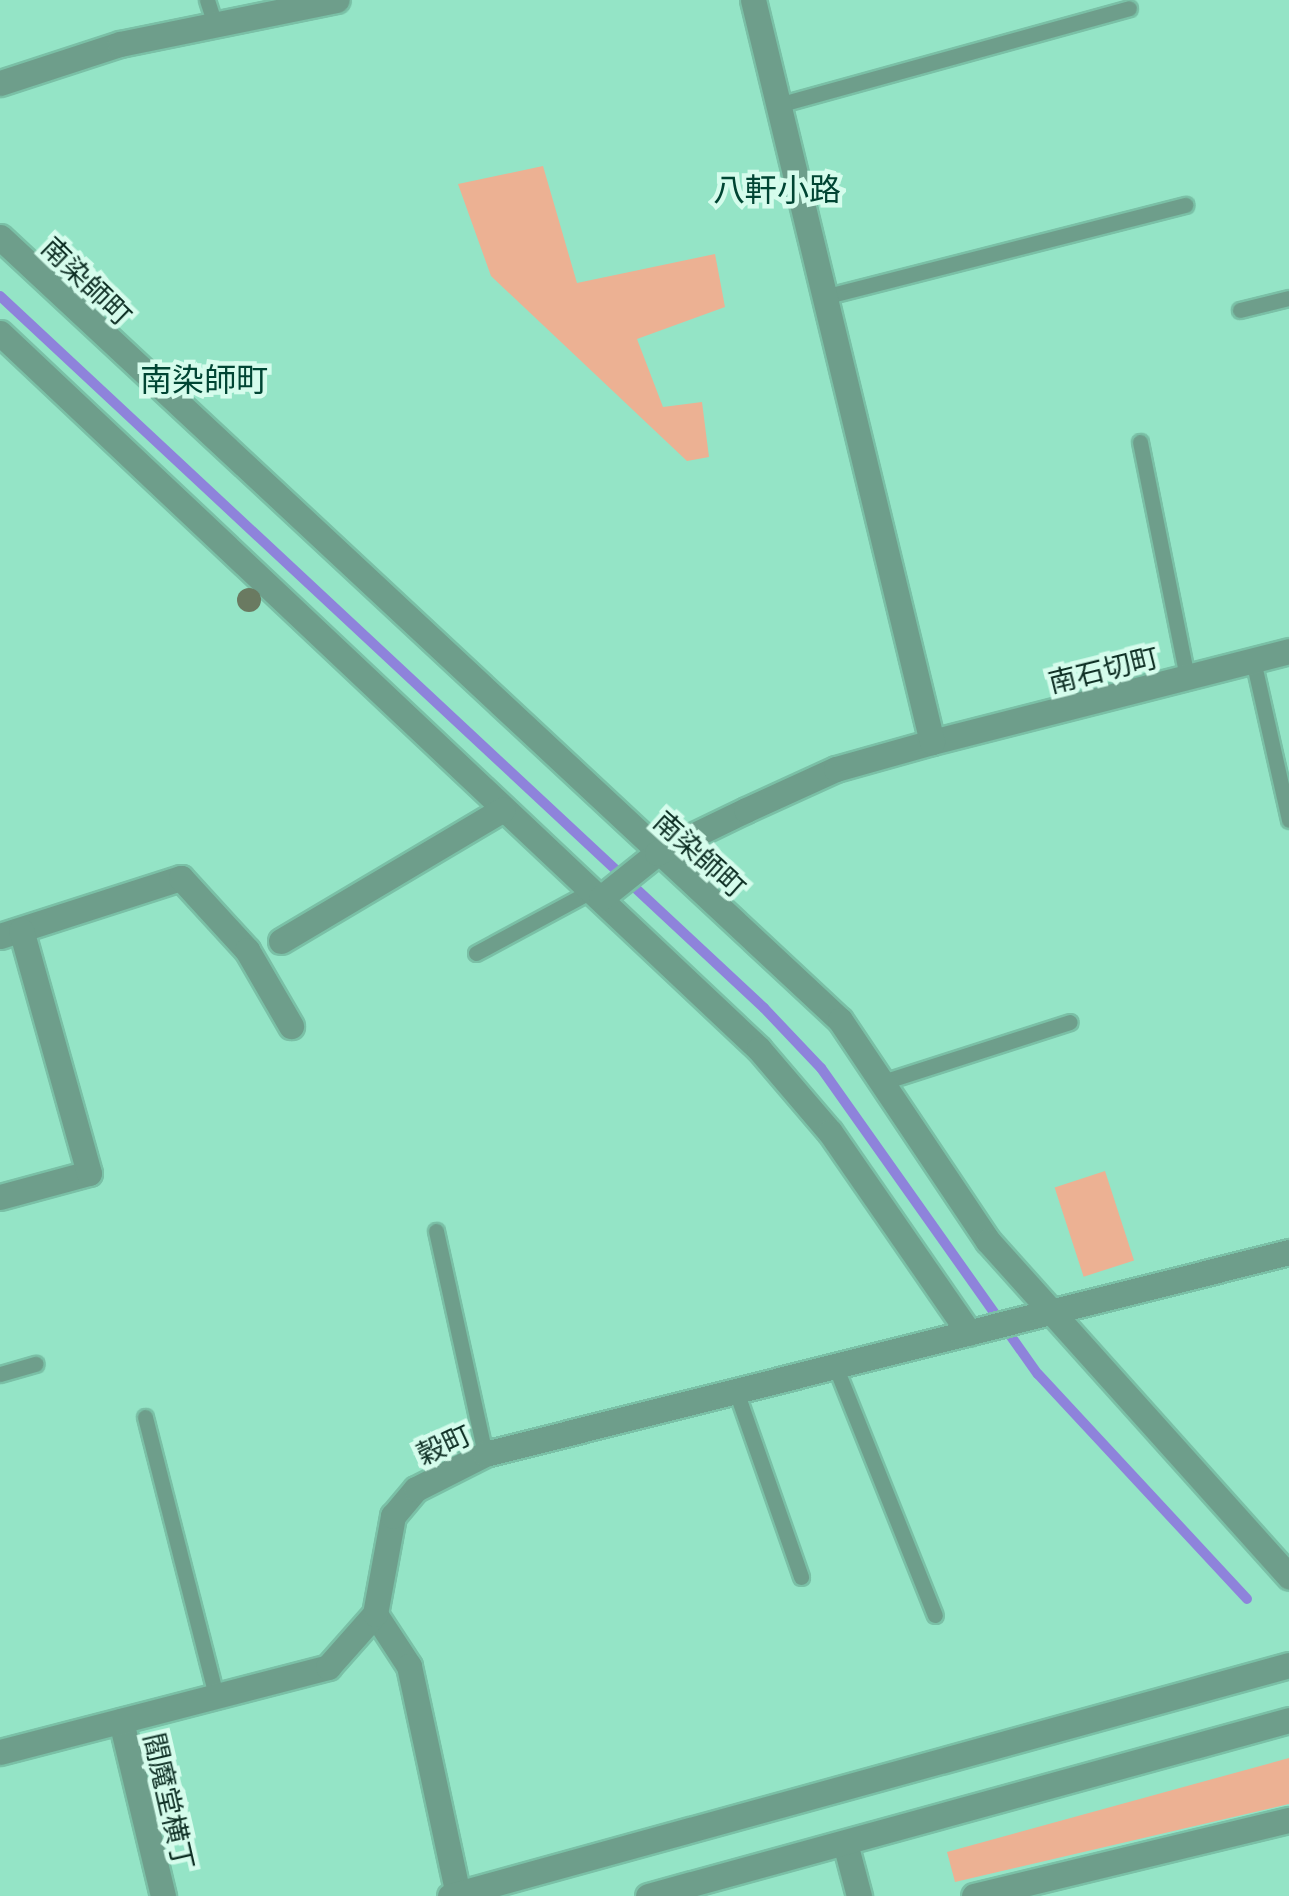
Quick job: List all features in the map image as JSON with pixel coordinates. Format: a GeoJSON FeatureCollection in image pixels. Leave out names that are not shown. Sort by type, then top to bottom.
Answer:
{"type":"FeatureCollection","features":[{"type":"Feature","properties":{"kind":"street"},"geometry":{"type":"LineString","coordinates":[[0,83],[211,12],[336,0]]}},
{"type":"Feature","properties":{"kind":"street"},"geometry":{"type":"LineString","coordinates":[[754,0],[932,742]]}},
{"type":"Feature","properties":{"kind":"street","name":"南染師町"},"geometry":{"type":"LineString","coordinates":[[0,238],[653,856],[840,1020],[988,1241],[1086,1356],[1289,1577]]}},
{"type":"Feature","properties":{"kind":"street"},"geometry":{"type":"LineString","coordinates":[[0,333],[10,356],[503,810],[602,892],[818,1118],[976,1331]]}},
{"type":"Feature","properties":{"kind":"street","name":"南石切町"},"geometry":{"type":"LineString","coordinates":[[602,892],[653,856],[836,768],[1289,651]]}},
{"type":"Feature","properties":{"kind":"street"},"geometry":{"type":"LineString","coordinates":[[281,941],[503,810]]}},
{"type":"Feature","properties":{"kind":"street"},"geometry":{"type":"LineString","coordinates":[[0,1197],[89,1173],[10,933],[181,878],[248,950],[291,1026]]}},
{"type":"Feature","properties":{"kind":"street","name":"穀町"},"geometry":{"type":"LineString","coordinates":[[375,1614],[392,1516],[416,1489],[485,1454],[1289,1252]]}},
{"type":"Feature","properties":{"kind":"street"},"geometry":{"type":"LineString","coordinates":[[0,1752],[328,1667],[375,1614],[409,1666],[454,1895],[1289,1665]]}},
{"type":"Feature","properties":{"kind":"street"},"geometry":{"type":"LineString","coordinates":[[648,1896],[1289,1720]]}},
{"type":"Feature","properties":{"kind":"street","name":"閻魔堂横丁"},"geometry":{"type":"LineString","coordinates":[[122,1721],[163,1896]]}},
{"type":"Feature","properties":{"kind":"street"},"geometry":{"type":"LineString","coordinates":[[974,1896],[1289,1820]]}},
{"type":"Feature","properties":{"kind":"street"},"geometry":{"type":"LineString","coordinates":[[845,1843],[859,1896]]}},
{"type":"Feature","properties":{"kind":"lane"},"geometry":{"type":"LineString","coordinates":[[778,105],[1129,8]]}},
{"type":"Feature","properties":{"kind":"lane"},"geometry":{"type":"LineString","coordinates":[[824,298],[1185,205]]}},
{"type":"Feature","properties":{"kind":"lane"},"geometry":{"type":"LineString","coordinates":[[1240,310],[1289,298]]}},
{"type":"Feature","properties":{"kind":"lane"},"geometry":{"type":"LineString","coordinates":[[1140,442],[1187,678]]}},
{"type":"Feature","properties":{"kind":"lane"},"geometry":{"type":"LineString","coordinates":[[1253,660],[1289,820]]}},
{"type":"Feature","properties":{"kind":"lane"},"geometry":{"type":"LineString","coordinates":[[476,953],[602,892]]}},
{"type":"Feature","properties":{"kind":"lane"},"geometry":{"type":"LineString","coordinates":[[884,1082],[1070,1022]]}},
{"type":"Feature","properties":{"kind":"lane"},"geometry":{"type":"LineString","coordinates":[[436,1231],[485,1454]]}},
{"type":"Feature","properties":{"kind":"lane"},"geometry":{"type":"LineString","coordinates":[[0,1374],[36,1364]]}},
{"type":"Feature","properties":{"kind":"lane"},"geometry":{"type":"LineString","coordinates":[[836,1368],[935,1615]]}},
{"type":"Feature","properties":{"kind":"lane"},"geometry":{"type":"LineString","coordinates":[[736,1391],[801,1577]]}},
{"type":"Feature","properties":{"kind":"lane"},"geometry":{"type":"LineString","coordinates":[[145,1417],[216,1696]]}},
{"type":"Feature","properties":{"kind":"shaded area"},"geometry":{"type":"Polygon","coordinates":[[[543,166],[577,283],[715,254],[725,307],[637,339],[663,407],[702,402],[709,457],[687,461],[491,276],[458,184],[543,166]]]}},
{"type":"Feature","properties":{"kind":"shaded area"},"geometry":{"type":"Polygon","coordinates":[[[1105,1171],[1134,1260],[1084,1277],[1055,1187],[1105,1171]]]}},
{"type":"Feature","properties":{"kind":"shaded area"},"geometry":{"type":"Polygon","coordinates":[[[1289,1758],[1289,1804],[955,1882],[947,1852],[1289,1758]]]}},
{"type":"Feature","properties":{"kind":"waterway"},"geometry":{"type":"LineString","coordinates":[[0,296],[764,1008],[821,1068],[1038,1374],[1247,1599]]}},
{"type":"Feature","properties":{"kind":"district","name":"八軒小路"},"geometry":{"type":"Point","coordinates":[777,187]}},
{"type":"Feature","properties":{"kind":"district","name":"南染師町"},"geometry":{"type":"Point","coordinates":[204,377]}}]}
